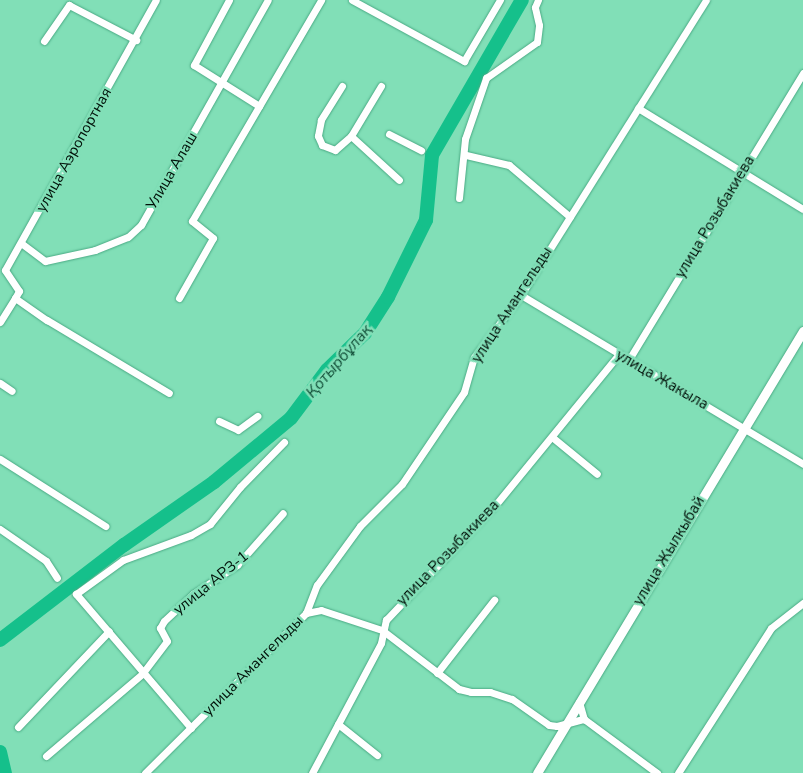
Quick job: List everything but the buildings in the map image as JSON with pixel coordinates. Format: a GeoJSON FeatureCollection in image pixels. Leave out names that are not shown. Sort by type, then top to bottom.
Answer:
{"type":"FeatureCollection","features":[{"type":"Feature","properties":{"kind":"street","name":"улица Аэропортная"},"geometry":{"type":"LineString","coordinates":[[15,298],[19,291],[2,273],[21,243],[136,40],[156,0]]}},
{"type":"Feature","properties":{"kind":"street"},"geometry":{"type":"LineString","coordinates":[[229,0],[194,65],[259,106]]}},
{"type":"Feature","properties":{"kind":"street","name":"Улица Алаш"},"geometry":{"type":"LineString","coordinates":[[21,243],[45,260],[95,250],[128,236],[141,225],[268,0]]}},
{"type":"Feature","properties":{"kind":"street"},"geometry":{"type":"LineString","coordinates":[[180,298],[213,238],[192,221],[320,0]]}},
{"type":"Feature","properties":{"kind":"street"},"geometry":{"type":"LineString","coordinates":[[352,0],[464,61],[500,0]]}},
{"type":"Feature","properties":{"kind":"street"},"geometry":{"type":"LineString","coordinates":[[460,198],[466,155],[465,139],[486,78],[538,42],[539,25],[534,7],[538,0]]}},
{"type":"Feature","properties":{"kind":"street","name":"улица Амангельды"},"geometry":{"type":"LineString","coordinates":[[145,773],[306,613],[318,585],[360,526],[402,484],[438,434],[464,392],[474,357],[521,295],[706,0]]}},
{"type":"Feature","properties":{"kind":"street"},"geometry":{"type":"LineString","coordinates":[[44,40],[70,5],[136,40]]}},
{"type":"Feature","properties":{"kind":"street","name":"улица Розыбакиева"},"geometry":{"type":"LineString","coordinates":[[628,361],[803,73]]}},
{"type":"Feature","properties":{"kind":"street"},"geometry":{"type":"LineString","coordinates":[[342,86],[321,120],[318,136],[322,145],[335,150],[351,136],[381,86]]}},
{"type":"Feature","properties":{"kind":"street"},"geometry":{"type":"LineString","coordinates":[[638,108],[743,170],[803,209]]}},
{"type":"Feature","properties":{"kind":"street"},"geometry":{"type":"LineString","coordinates":[[389,134],[421,150]]}},
{"type":"Feature","properties":{"kind":"street"},"geometry":{"type":"LineString","coordinates":[[351,136],[399,180]]}},
{"type":"Feature","properties":{"kind":"street"},"geometry":{"type":"LineString","coordinates":[[466,155],[509,165],[570,217]]}},
{"type":"Feature","properties":{"kind":"street","name":"улица Жакыла"},"geometry":{"type":"LineString","coordinates":[[521,295],[628,361],[744,426],[803,464]]}},
{"type":"Feature","properties":{"kind":"street"},"geometry":{"type":"LineString","coordinates":[[0,322],[15,298],[47,320],[169,394]]}},
{"type":"Feature","properties":{"kind":"street","name":"улица Жылкыбай"},"geometry":{"type":"LineString","coordinates":[[537,773],[803,330]]}},
{"type":"Feature","properties":{"kind":"street","name":"улица Розыбакиева"},"geometry":{"type":"LineString","coordinates":[[312,773],[381,643],[382,630],[399,604],[496,503],[618,355]]}},
{"type":"Feature","properties":{"kind":"street"},"geometry":{"type":"LineString","coordinates":[[0,383],[12,391]]}},
{"type":"Feature","properties":{"kind":"street"},"geometry":{"type":"LineString","coordinates":[[219,421],[238,430],[257,416]]}},
{"type":"Feature","properties":{"kind":"street"},"geometry":{"type":"LineString","coordinates":[[552,437],[597,474]]}},
{"type":"Feature","properties":{"kind":"street"},"geometry":{"type":"LineString","coordinates":[[191,728],[142,674],[109,631],[76,594],[123,560],[190,535],[210,524],[284,442]]}},
{"type":"Feature","properties":{"kind":"street"},"geometry":{"type":"LineString","coordinates":[[0,459],[105,526]]}},
{"type":"Feature","properties":{"kind":"street","name":"улица АРЗ-1"},"geometry":{"type":"LineString","coordinates":[[46,756],[142,674],[167,641],[160,628],[164,621],[193,594],[237,565],[283,513]]}},
{"type":"Feature","properties":{"kind":"street"},"geometry":{"type":"LineString","coordinates":[[0,529],[46,561],[57,578]]}},
{"type":"Feature","properties":{"kind":"street"},"geometry":{"type":"LineString","coordinates":[[437,673],[494,600]]}},
{"type":"Feature","properties":{"kind":"street"},"geometry":{"type":"LineString","coordinates":[[678,773],[770,628],[803,603]]}},
{"type":"Feature","properties":{"kind":"street"},"geometry":{"type":"LineString","coordinates":[[306,613],[321,610],[382,630],[459,689],[471,692],[490,692],[512,699],[550,724],[565,724],[584,719]]}},
{"type":"Feature","properties":{"kind":"street"},"geometry":{"type":"LineString","coordinates":[[18,727],[109,631]]}},
{"type":"Feature","properties":{"kind":"street"},"geometry":{"type":"LineString","coordinates":[[579,702],[584,719],[657,773]]}},
{"type":"Feature","properties":{"kind":"street"},"geometry":{"type":"LineString","coordinates":[[338,724],[377,755]]}},
{"type":"Feature","properties":{"kind":"waterway","name":"Қотырбұлақ"},"geometry":{"type":"LineString","coordinates":[[0,640],[124,545],[214,482],[291,418],[327,370],[365,333],[388,297],[426,220],[432,155],[522,0]]}},
{"type":"Feature","properties":{"kind":"waterway","name":"Қотырбұлақ"},"geometry":{"type":"LineString","coordinates":[[0,752],[5,773]]}}]}
